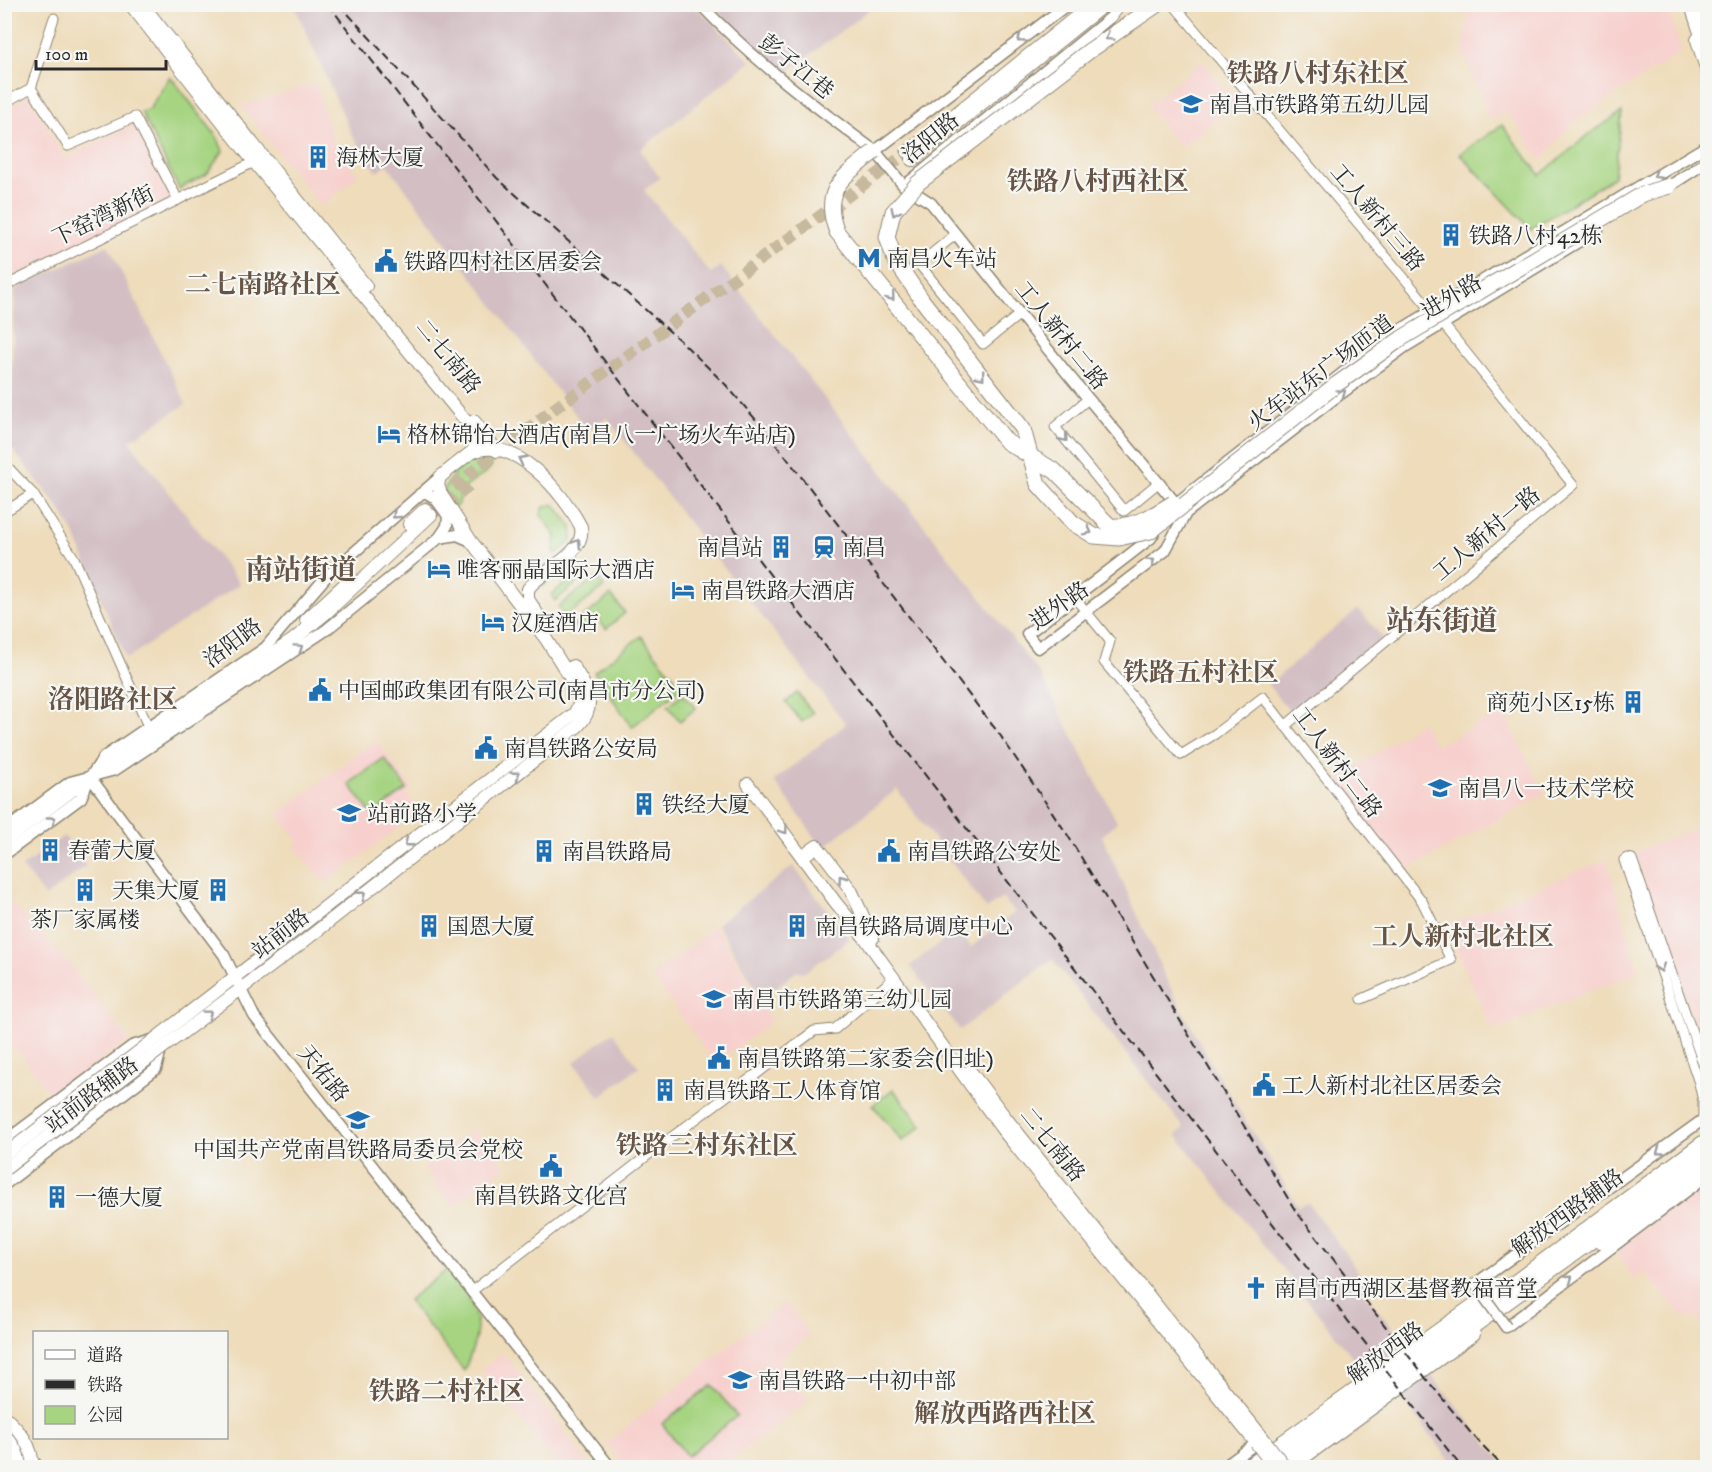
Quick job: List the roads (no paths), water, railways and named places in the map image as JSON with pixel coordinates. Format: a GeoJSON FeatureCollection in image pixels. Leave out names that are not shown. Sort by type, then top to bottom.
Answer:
{"type":"FeatureCollection","features":[{"type":"Feature","properties":{"kind":"highway","name":"火车站东广场匝道"},"geometry":{"type":"LineString","coordinates":[[1158,4],[1089,51],[918,183],[893,212],[887,237],[895,260],[951,340],[1023,429],[1038,484],[1080,527],[1094,536],[1119,538],[1151,531],[1337,384],[1402,338],[1643,194],[1669,186]]}},
{"type":"Feature","properties":{"kind":"highway"},"geometry":{"type":"LineString","coordinates":[[1692,4],[1707,52]]}},
{"type":"Feature","properties":{"kind":"highway"},"geometry":{"type":"LineString","coordinates":[[875,151],[848,173],[831,195],[830,213],[837,232],[1007,442],[1055,471],[1110,526],[1120,527],[1152,516],[1173,502]]}},
{"type":"Feature","properties":{"kind":"highway"},"geometry":{"type":"LineString","coordinates":[[4,1455],[18,1467]]}},
{"type":"Feature","properties":{"kind":"main road","name":"二七南路"},"geometry":{"type":"LineString","coordinates":[[130,4],[254,162],[471,426],[476,441],[471,453]]}},
{"type":"Feature","properties":{"kind":"main road","name":"二七南路"},"geometry":{"type":"LineString","coordinates":[[142,4],[497,451]]}},
{"type":"Feature","properties":{"kind":"main road","name":"洛阳路"},"geometry":{"type":"LineString","coordinates":[[1092,4],[909,157],[1105,4]]}},
{"type":"Feature","properties":{"kind":"main road"},"geometry":{"type":"LineString","coordinates":[[1685,4],[1707,71]]}},
{"type":"Feature","properties":{"kind":"main road"},"geometry":{"type":"LineString","coordinates":[[483,449],[497,451],[516,456],[533,466],[581,527],[582,535],[576,547],[533,582],[527,592],[530,603],[588,692],[590,710],[574,721],[581,699],[570,676],[540,630],[471,541],[440,491],[441,477],[471,453],[483,449]]}},
{"type":"Feature","properties":{"kind":"main road","name":"洛阳路"},"geometry":{"type":"LineString","coordinates":[[4,842],[90,777],[293,640],[326,613],[428,512],[273,647],[149,728],[106,760],[90,777]]}},
{"type":"Feature","properties":{"kind":"main road","name":"站前路"},"geometry":{"type":"LineString","coordinates":[[4,1170],[236,977],[574,721]]}},
{"type":"Feature","properties":{"kind":"main road","name":"站前路"},"geometry":{"type":"LineString","coordinates":[[4,1155],[158,1044],[241,989],[574,721]]}},
{"type":"Feature","properties":{"kind":"main road","name":"二七南路"},"geometry":{"type":"LineString","coordinates":[[748,784],[894,978],[1002,1129],[1260,1440],[1288,1467]]}},
{"type":"Feature","properties":{"kind":"main road","name":"二七南路"},"geometry":{"type":"LineString","coordinates":[[803,856],[817,846],[850,890],[867,931],[1005,1118],[1260,1440],[1276,1467]]}},
{"type":"Feature","properties":{"kind":"main road","name":"解放西路辅路"},"geometry":{"type":"LineString","coordinates":[[1245,1467],[1707,1138]]}},
{"type":"Feature","properties":{"kind":"main road","name":"解放西路"},"geometry":{"type":"LineString","coordinates":[[1259,1467],[1430,1345],[1707,1138]]}},
{"type":"Feature","properties":{"kind":"main road","name":"解放西路"},"geometry":{"type":"LineString","coordinates":[[1276,1467],[1590,1243],[1707,1154]]}},
{"type":"Feature","properties":{"kind":"main road","name":"解放西路辅路"},"geometry":{"type":"LineString","coordinates":[[1288,1467],[1707,1165]]}},
{"type":"Feature","properties":{"kind":"main road"},"geometry":{"type":"LineString","coordinates":[[4,1416],[23,1433],[32,1452],[33,1467]]}},
{"type":"Feature","properties":{"kind":"main road"},"geometry":{"type":"LineString","coordinates":[[4,1436],[38,1467]]}},
{"type":"Feature","properties":{"kind":"street","name":"彭子江巷"},"geometry":{"type":"LineString","coordinates":[[700,4],[733,39],[786,85],[875,151]]}},
{"type":"Feature","properties":{"kind":"street","name":"洛阳路"},"geometry":{"type":"LineString","coordinates":[[1068,4],[875,151],[904,186],[1111,17],[1120,4]]}},
{"type":"Feature","properties":{"kind":"street","name":"工人新村三路"},"geometry":{"type":"LineString","coordinates":[[1173,4],[1443,324],[1573,485]]}},
{"type":"Feature","properties":{"kind":"street"},"geometry":{"type":"LineString","coordinates":[[4,103],[31,88],[54,18]]}},
{"type":"Feature","properties":{"kind":"street"},"geometry":{"type":"LineString","coordinates":[[31,88],[68,146],[135,117],[178,200]]}},
{"type":"Feature","properties":{"kind":"street","name":"进外路"},"geometry":{"type":"LineString","coordinates":[[1707,145],[1431,310],[1372,348],[1173,502],[1151,538],[1027,634],[1038,648],[1086,612],[1165,551],[1186,513],[1331,401],[1405,348],[1707,161]]}},
{"type":"Feature","properties":{"kind":"street","name":"下窑湾新街"},"geometry":{"type":"LineString","coordinates":[[4,327],[6,282],[254,162]]}},
{"type":"Feature","properties":{"kind":"street","name":"工人新村二路"},"geometry":{"type":"LineString","coordinates":[[904,186],[931,203],[1088,399],[1173,502],[1186,513]]}},
{"type":"Feature","properties":{"kind":"street"},"geometry":{"type":"LineString","coordinates":[[956,234],[920,264],[983,344],[1020,314]]}},
{"type":"Feature","properties":{"kind":"street"},"geometry":{"type":"LineString","coordinates":[[1088,399],[1055,427],[1124,511],[1158,483]]}},
{"type":"Feature","properties":{"kind":"street"},"geometry":{"type":"LineString","coordinates":[[4,463],[33,494],[74,558],[149,728]]}},
{"type":"Feature","properties":{"kind":"street","name":"洛阳路"},"geometry":{"type":"LineString","coordinates":[[149,728],[265,648],[326,577],[441,477]]}},
{"type":"Feature","properties":{"kind":"street","name":"工人新村一路"},"geometry":{"type":"LineString","coordinates":[[1285,726],[1573,485]]}},
{"type":"Feature","properties":{"kind":"street"},"geometry":{"type":"LineString","coordinates":[[420,494],[425,492],[432,496],[448,516],[447,526],[440,538]]}},
{"type":"Feature","properties":{"kind":"street"},"geometry":{"type":"LineString","coordinates":[[4,512],[33,494]]}},
{"type":"Feature","properties":{"kind":"street"},"geometry":{"type":"LineString","coordinates":[[440,538],[457,535],[471,541]]}},
{"type":"Feature","properties":{"kind":"street","name":"洛阳路"},"geometry":{"type":"LineString","coordinates":[[90,777],[115,770],[326,630],[440,538]]}},
{"type":"Feature","properties":{"kind":"street","name":"工人新村二路"},"geometry":{"type":"LineString","coordinates":[[1075,598],[1110,641],[1104,662],[1181,755],[1215,734],[1263,697],[1422,901],[1451,960],[1362,999]]}},
{"type":"Feature","properties":{"kind":"street"},"geometry":{"type":"LineString","coordinates":[[4,831],[70,782],[90,777]]}},
{"type":"Feature","properties":{"kind":"street"},"geometry":{"type":"LineString","coordinates":[[4,855],[81,798],[90,777]]}},
{"type":"Feature","properties":{"kind":"street","name":"天佑路"},"geometry":{"type":"LineString","coordinates":[[90,777],[224,955],[254,1016],[611,1467]]}},
{"type":"Feature","properties":{"kind":"street"},"geometry":{"type":"LineString","coordinates":[[1707,1078],[1632,859],[1627,858],[1624,860],[1699,1083],[1705,1118],[1475,1284],[1506,1327],[1707,1175]]}},
{"type":"Feature","properties":{"kind":"street"},"geometry":{"type":"LineString","coordinates":[[472,1291],[665,1142],[814,1031],[835,1029],[894,978]]}},
{"type":"Feature","properties":{"kind":"street","name":"站前路辅路"},"geometry":{"type":"LineString","coordinates":[[4,1142],[132,1046],[158,1044],[156,1069],[4,1185]]}},
{"type":"Feature","properties":{"kind":"street"},"geometry":{"type":"LineString","coordinates":[[1222,1467],[1260,1440]]}},
{"type":"Feature","properties":{"kind":"tunnel"},"geometry":{"type":"LineString","coordinates":[[425,509],[547,414],[907,153]]}},
{"type":"Feature","properties":{"kind":"tunnel"},"geometry":{"type":"LineString","coordinates":[[431,515],[473,483]]}},
{"type":"Feature","properties":{"kind":"railway"},"geometry":{"type":"LineString","coordinates":[[328,4],[1462,1468]]}},
{"type":"Feature","properties":{"kind":"railway"},"geometry":{"type":"LineString","coordinates":[[339,4],[497,178],[684,344],[726,385],[769,435],[1000,735],[1067,834],[1295,1210],[1428,1381],[1470,1432],[1504,1468]]}},
{"type":"Feature","properties":{"kind":"place","name":"南昌市铁路第五幼儿园"},"geometry":{"type":"Point","coordinates":[1191,104]}},
{"type":"Feature","properties":{"kind":"place","name":"海林大厦"},"geometry":{"type":"Point","coordinates":[318,157]}},
{"type":"Feature","properties":{"kind":"place","name":"铁路八村42栋"},"geometry":{"type":"Point","coordinates":[1451,235]}},
{"type":"Feature","properties":{"kind":"place","name":"南昌火车站"},"geometry":{"type":"Point","coordinates":[869,258]}},
{"type":"Feature","properties":{"kind":"place","name":"铁路四村社区居委会"},"geometry":{"type":"Point","coordinates":[386,261]}},
{"type":"Feature","properties":{"kind":"place","name":"格林锦怡大酒店(南昌八一广场火车站店)"},"geometry":{"type":"Point","coordinates":[389,434]}},
{"type":"Feature","properties":{"kind":"place","name":"南昌站"},"geometry":{"type":"Point","coordinates":[781,547]}},
{"type":"Feature","properties":{"kind":"place","name":"南昌"},"geometry":{"type":"Point","coordinates":[824,547]}},
{"type":"Feature","properties":{"kind":"place","name":"唯客丽晶国际大酒店"},"geometry":{"type":"Point","coordinates":[439,569]}},
{"type":"Feature","properties":{"kind":"place","name":"南昌铁路大酒店"},"geometry":{"type":"Point","coordinates":[683,590]}},
{"type":"Feature","properties":{"kind":"place","name":"汉庭酒店"},"geometry":{"type":"Point","coordinates":[493,622]}},
{"type":"Feature","properties":{"kind":"place","name":"中国邮政集团有限公司(南昌市分公司)"},"geometry":{"type":"Point","coordinates":[320,690]}},
{"type":"Feature","properties":{"kind":"place","name":"商苑小区15栋"},"geometry":{"type":"Point","coordinates":[1633,702]}},
{"type":"Feature","properties":{"kind":"place","name":"南昌铁路公安局"},"geometry":{"type":"Point","coordinates":[486,748]}},
{"type":"Feature","properties":{"kind":"place","name":"南昌八一技术学校"},"geometry":{"type":"Point","coordinates":[1440,788]}},
{"type":"Feature","properties":{"kind":"place","name":"铁经大厦"},"geometry":{"type":"Point","coordinates":[644,804]}},
{"type":"Feature","properties":{"kind":"place","name":"站前路小学"},"geometry":{"type":"Point","coordinates":[349,813]}},
{"type":"Feature","properties":{"kind":"place","name":"春蕾大厦"},"geometry":{"type":"Point","coordinates":[50,850]}},
{"type":"Feature","properties":{"kind":"place","name":"南昌铁路局"},"geometry":{"type":"Point","coordinates":[544,851]}},
{"type":"Feature","properties":{"kind":"place","name":"南昌铁路公安处"},"geometry":{"type":"Point","coordinates":[889,851]}},
{"type":"Feature","properties":{"kind":"place","name":"茶厂家属楼"},"geometry":{"type":"Point","coordinates":[85,890]}},
{"type":"Feature","properties":{"kind":"place","name":"天集大厦"},"geometry":{"type":"Point","coordinates":[218,890]}},
{"type":"Feature","properties":{"kind":"place","name":"国恩大厦"},"geometry":{"type":"Point","coordinates":[429,926]}},
{"type":"Feature","properties":{"kind":"place","name":"南昌铁路局调度中心"},"geometry":{"type":"Point","coordinates":[797,926]}},
{"type":"Feature","properties":{"kind":"place","name":"南昌市铁路第三幼儿园"},"geometry":{"type":"Point","coordinates":[714,999]}},
{"type":"Feature","properties":{"kind":"place","name":"南昌铁路第二家委会(旧址)"},"geometry":{"type":"Point","coordinates":[719,1058]}},
{"type":"Feature","properties":{"kind":"place","name":"工人新村北社区居委会"},"geometry":{"type":"Point","coordinates":[1264,1085]}},
{"type":"Feature","properties":{"kind":"place","name":"南昌铁路工人体育馆"},"geometry":{"type":"Point","coordinates":[665,1090]}},
{"type":"Feature","properties":{"kind":"place","name":"中国共产党南昌铁路局委员会党校"},"geometry":{"type":"Point","coordinates":[358,1120]}},
{"type":"Feature","properties":{"kind":"place","name":"南昌铁路文化宫"},"geometry":{"type":"Point","coordinates":[551,1166]}},
{"type":"Feature","properties":{"kind":"place","name":"一德大厦"},"geometry":{"type":"Point","coordinates":[57,1197]}},
{"type":"Feature","properties":{"kind":"place","name":"南昌市西湖区基督教福音堂"},"geometry":{"type":"Point","coordinates":[1256,1288]}},
{"type":"Feature","properties":{"kind":"place","name":"南昌铁路一中初中部"},"geometry":{"type":"Point","coordinates":[740,1380]}},
{"type":"Feature","properties":{"kind":"district","name":"铁路八村东社区"},"geometry":{"type":"Point","coordinates":[1318,73]}},
{"type":"Feature","properties":{"kind":"district","name":"铁路八村西社区"},"geometry":{"type":"Point","coordinates":[1098,181]}},
{"type":"Feature","properties":{"kind":"district","name":"二七南路社区"},"geometry":{"type":"Point","coordinates":[263,284]}},
{"type":"Feature","properties":{"kind":"district","name":"南站街道"},"geometry":{"type":"Point","coordinates":[301,569]}},
{"type":"Feature","properties":{"kind":"district","name":"站东街道"},"geometry":{"type":"Point","coordinates":[1442,620]}},
{"type":"Feature","properties":{"kind":"district","name":"铁路五村社区"},"geometry":{"type":"Point","coordinates":[1201,672]}},
{"type":"Feature","properties":{"kind":"district","name":"洛阳路社区"},"geometry":{"type":"Point","coordinates":[113,699]}},
{"type":"Feature","properties":{"kind":"district","name":"工人新村北社区"},"geometry":{"type":"Point","coordinates":[1463,936]}},
{"type":"Feature","properties":{"kind":"district","name":"铁路三村东社区"},"geometry":{"type":"Point","coordinates":[707,1145]}},
{"type":"Feature","properties":{"kind":"district","name":"铁路二村社区"},"geometry":{"type":"Point","coordinates":[447,1391]}},
{"type":"Feature","properties":{"kind":"district","name":"解放西路西社区"},"geometry":{"type":"Point","coordinates":[1005,1413]}}]}
